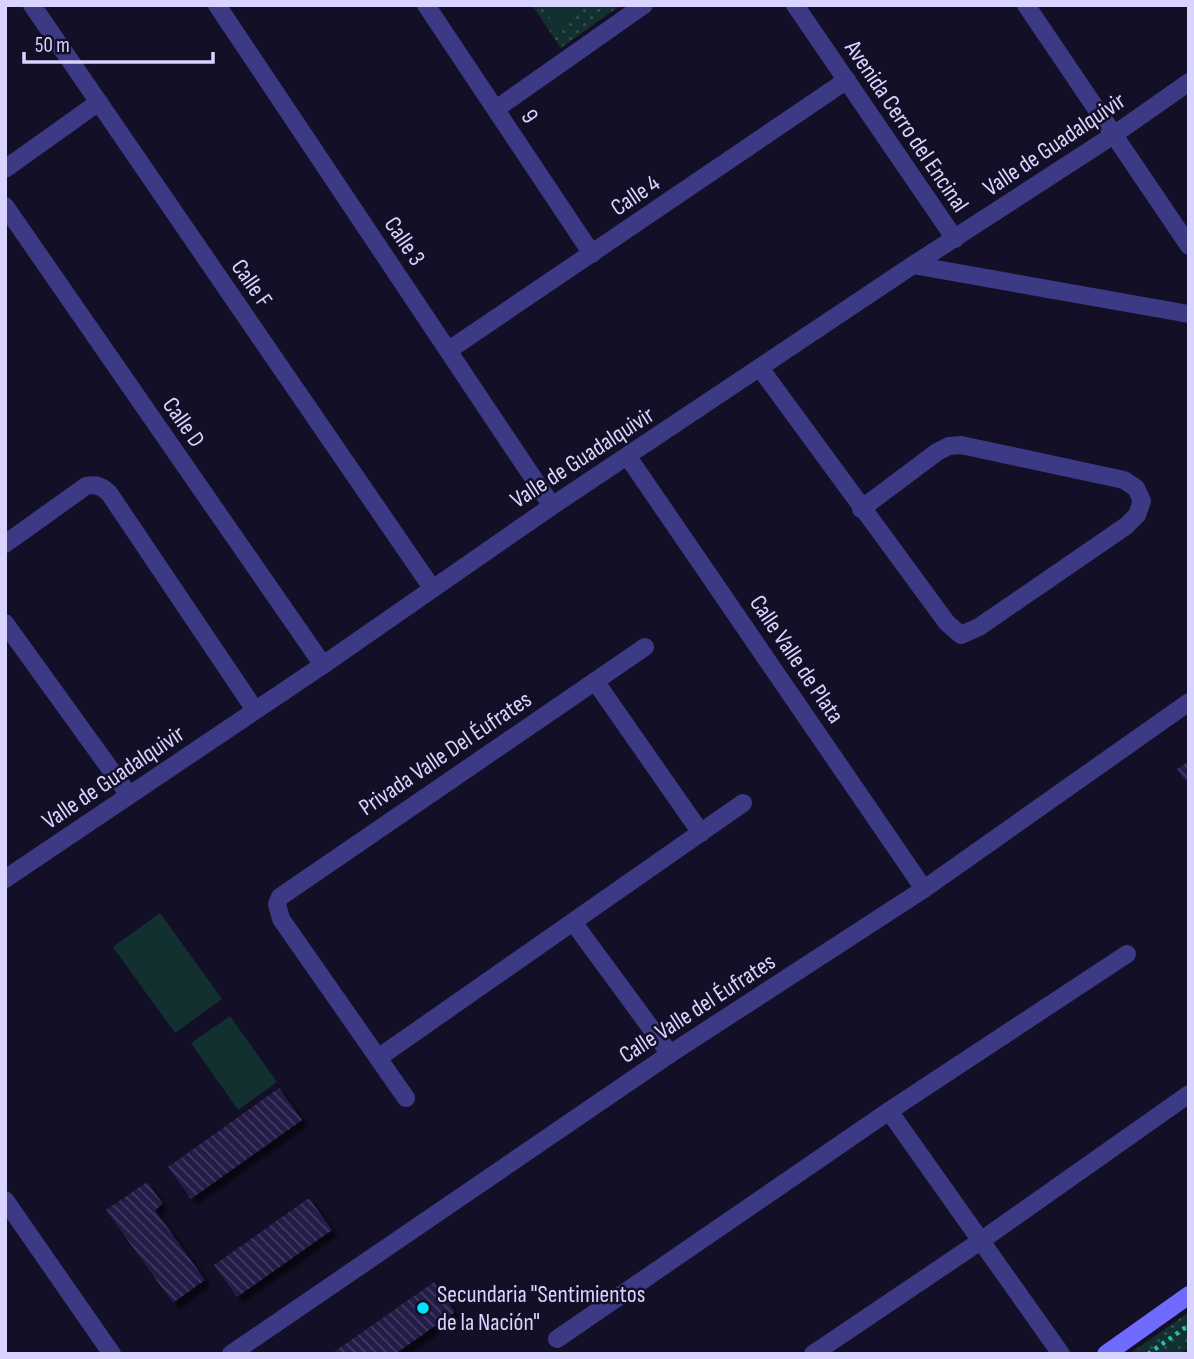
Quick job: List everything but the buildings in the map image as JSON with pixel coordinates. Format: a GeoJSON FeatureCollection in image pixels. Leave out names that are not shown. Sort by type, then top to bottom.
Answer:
{"type":"FeatureCollection","features":[{"type":"Feature","properties":{"kind":"street","name":"Calle F"},"geometry":{"type":"LineString","coordinates":[[32,5],[432,588]]}},
{"type":"Feature","properties":{"kind":"street","name":"Calle 3"},"geometry":{"type":"LineString","coordinates":[[217,5],[552,506]]}},
{"type":"Feature","properties":{"kind":"street","name":"9"},"geometry":{"type":"LineString","coordinates":[[426,5],[592,254]]}},
{"type":"Feature","properties":{"kind":"street"},"geometry":{"type":"LineString","coordinates":[[496,109],[644,5]]}},
{"type":"Feature","properties":{"kind":"street","name":"Avenida Cerro del Encinal"},"geometry":{"type":"LineString","coordinates":[[795,5],[955,239]]}},
{"type":"Feature","properties":{"kind":"street"},"geometry":{"type":"LineString","coordinates":[[1026,5],[1112,136],[1189,246]]}},
{"type":"Feature","properties":{"kind":"street","name":"Calle 4"},"geometry":{"type":"LineString","coordinates":[[449,350],[847,80]]}},
{"type":"Feature","properties":{"kind":"street","name":"Valle de Guadalquivir"},"geometry":{"type":"LineString","coordinates":[[5,879],[323,665],[552,506],[1112,136],[1189,82]]}},
{"type":"Feature","properties":{"kind":"street"},"geometry":{"type":"LineString","coordinates":[[5,169],[99,102]]}},
{"type":"Feature","properties":{"kind":"street","name":"Calle D"},"geometry":{"type":"LineString","coordinates":[[5,206],[323,665]]}},
{"type":"Feature","properties":{"kind":"street"},"geometry":{"type":"LineString","coordinates":[[914,265],[1189,314]]}},
{"type":"Feature","properties":{"kind":"street"},"geometry":{"type":"LineString","coordinates":[[760,369],[861,509],[947,623],[961,635],[979,627],[1126,526],[1137,515],[1142,501],[1136,488],[1124,480],[961,445],[949,446],[937,452],[861,509]]}},
{"type":"Feature","properties":{"kind":"street","name":"Calle Valle de Plata"},"geometry":{"type":"LineString","coordinates":[[628,457],[924,889]]}},
{"type":"Feature","properties":{"kind":"street"},"geometry":{"type":"LineString","coordinates":[[5,544],[86,486],[95,485],[109,493],[255,710]]}},
{"type":"Feature","properties":{"kind":"street"},"geometry":{"type":"LineString","coordinates":[[5,623],[129,795]]}},
{"type":"Feature","properties":{"kind":"street","name":"Privada Valle Del Éufrates"},"geometry":{"type":"LineString","coordinates":[[378,1058],[281,919],[277,904],[286,892],[645,647]]}},
{"type":"Feature","properties":{"kind":"street"},"geometry":{"type":"LineString","coordinates":[[595,681],[701,833]]}},
{"type":"Feature","properties":{"kind":"street","name":"Calle Valle del Éufrates"},"geometry":{"type":"LineString","coordinates":[[231,1354],[670,1054],[924,889],[1189,702]]}},
{"type":"Feature","properties":{"kind":"street"},"geometry":{"type":"LineString","coordinates":[[405,1098],[378,1058],[743,803]]}},
{"type":"Feature","properties":{"kind":"street"},"geometry":{"type":"LineString","coordinates":[[573,922],[670,1054]]}},
{"type":"Feature","properties":{"kind":"street"},"geometry":{"type":"LineString","coordinates":[[557,1339],[889,1111],[1127,954]]}},
{"type":"Feature","properties":{"kind":"street"},"geometry":{"type":"LineString","coordinates":[[813,1354],[982,1240],[1189,1094]]}},
{"type":"Feature","properties":{"kind":"street"},"geometry":{"type":"LineString","coordinates":[[889,1111],[1061,1354]]}},
{"type":"Feature","properties":{"kind":"street"},"geometry":{"type":"LineString","coordinates":[[5,1200],[112,1354]]}},
{"type":"Feature","properties":{"kind":"street"},"geometry":{"type":"LineString","coordinates":[[1106,1354],[1189,1295]]}},
{"type":"Feature","properties":{"kind":"path"},"geometry":{"type":"LineString","coordinates":[[1148,1354],[1189,1325]]}},
{"type":"Feature","properties":{"kind":"green space"},"geometry":{"type":"Polygon","coordinates":[[[532,5],[621,5],[561,48],[532,5]]]}},
{"type":"Feature","properties":{"kind":"green space"},"geometry":{"type":"Polygon","coordinates":[[[540,5],[587,5],[556,27],[540,5]]]}},
{"type":"Feature","properties":{"kind":"green space"},"geometry":{"type":"Polygon","coordinates":[[[160,913],[222,999],[175,1033],[113,947],[160,913]]]}},
{"type":"Feature","properties":{"kind":"green space"},"geometry":{"type":"Polygon","coordinates":[[[230,1016],[277,1082],[238,1110],[191,1043],[230,1016]]]}},
{"type":"Feature","properties":{"kind":"green space"},"geometry":{"type":"Polygon","coordinates":[[[1189,1312],[1189,1348],[1180,1354],[1129,1354],[1189,1312]]]}},
{"type":"Feature","properties":{"kind":"place","name":"Secundaria \"Sentimientos de la Nación\""},"geometry":{"type":"Point","coordinates":[423,1308]}}]}
